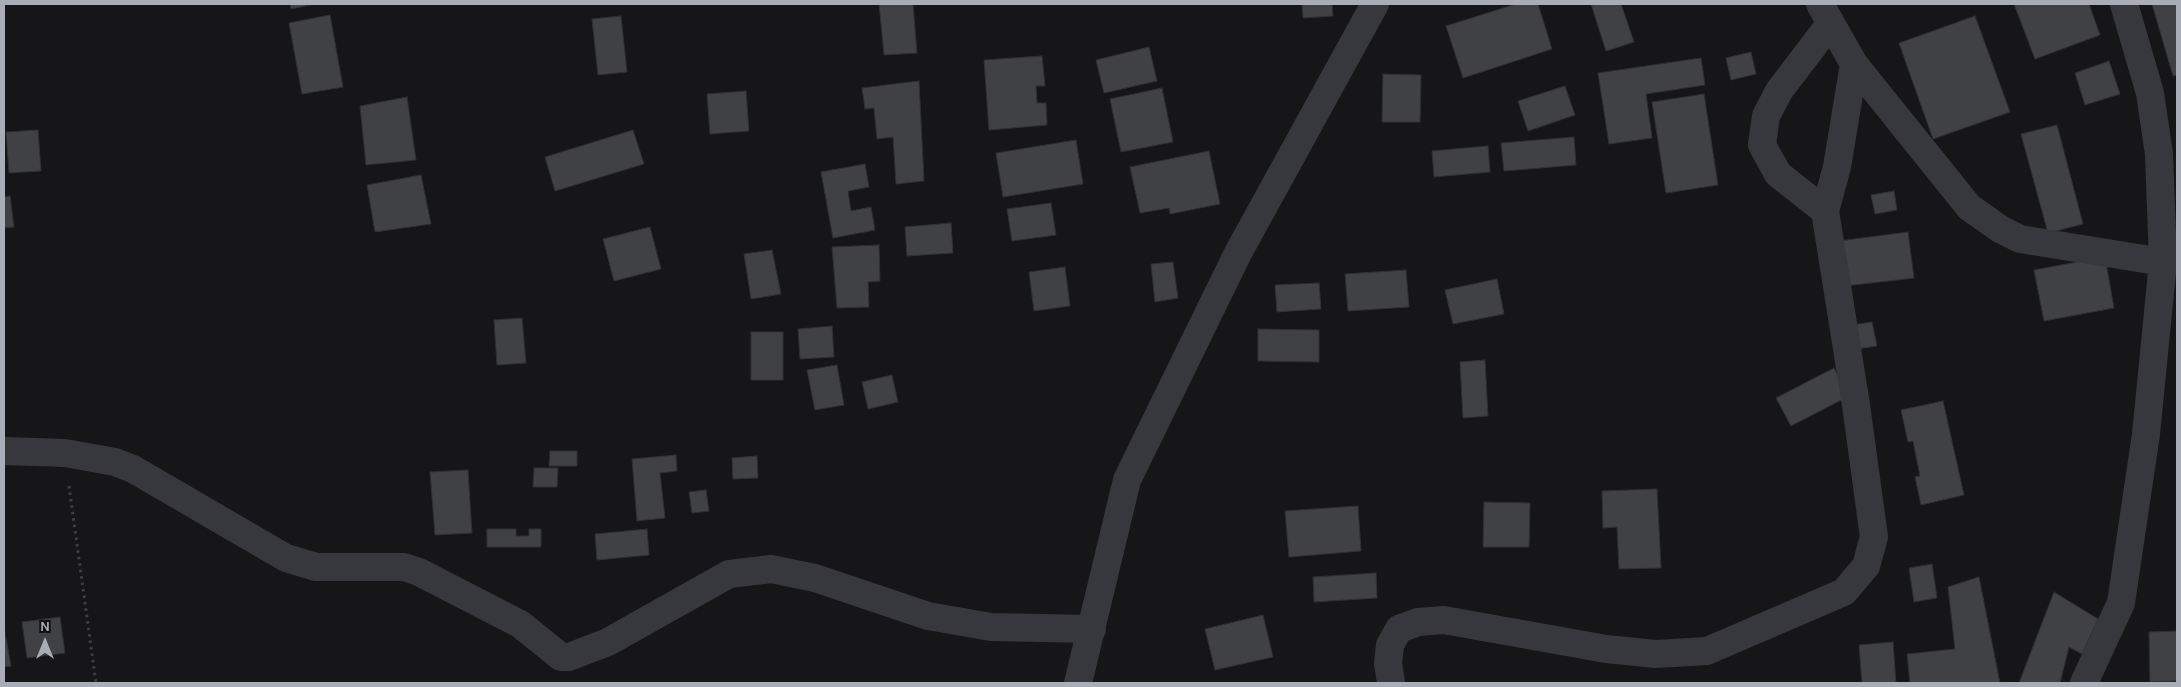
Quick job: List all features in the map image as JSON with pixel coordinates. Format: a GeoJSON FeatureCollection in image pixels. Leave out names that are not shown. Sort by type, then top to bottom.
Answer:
{"type":"FeatureCollection","features":[{"type":"Feature","properties":{"kind":"street"},"geometry":{"type":"LineString","coordinates":[[1078,683],[1127,480],[1238,253],[1375,4]]}},
{"type":"Feature","properties":{"kind":"street"},"geometry":{"type":"LineString","coordinates":[[2084,683],[2121,603],[2146,434],[2163,262],[2170,211],[2150,93],[2124,4]]}},
{"type":"Feature","properties":{"kind":"street"},"geometry":{"type":"LineString","coordinates":[[1825,211],[1778,174],[1762,145],[1766,116],[1779,90],[1825,14],[1854,64],[1969,207],[2000,229],[2020,239],[2163,262]]}},
{"type":"Feature","properties":{"kind":"street"},"geometry":{"type":"LineString","coordinates":[[1391,683],[1388,663],[1390,644],[1399,629],[1418,622],[1444,620],[1606,650],[1656,654],[1707,651],[1844,592],[1866,566],[1874,537],[1856,405],[1825,211],[1837,167],[1854,64]]}},
{"type":"Feature","properties":{"kind":"street"},"geometry":{"type":"LineString","coordinates":[[4,451],[65,453],[115,462],[133,469],[286,558],[316,567],[404,567],[419,572],[520,624],[562,657],[569,657],[608,642],[730,574],[771,569],[815,578],[928,616],[991,627],[1092,629]]}},
{"type":"Feature","properties":{"kind":"path"},"geometry":{"type":"LineString","coordinates":[[65,453],[96,683]]}},
{"type":"Feature","properties":{"kind":"building"},"geometry":{"type":"Polygon","coordinates":[[[290,4],[315,4],[291,9],[290,4]]]}},
{"type":"Feature","properties":{"kind":"building"},"geometry":{"type":"Polygon","coordinates":[[[879,4],[913,4],[917,53],[884,55],[879,4]]]}},
{"type":"Feature","properties":{"kind":"building"},"geometry":{"type":"Polygon","coordinates":[[[1302,4],[1332,4],[1333,16],[1303,18],[1302,4]]]}},
{"type":"Feature","properties":{"kind":"building"},"geometry":{"type":"Polygon","coordinates":[[[1516,4],[1538,4],[1552,49],[1463,78],[1446,26],[1516,4]]]}},
{"type":"Feature","properties":{"kind":"building"},"geometry":{"type":"Polygon","coordinates":[[[1591,4],[1621,4],[1634,42],[1606,51],[1591,4]]]}},
{"type":"Feature","properties":{"kind":"building"},"geometry":{"type":"Polygon","coordinates":[[[2014,4],[2089,4],[2100,35],[2035,59],[2014,4]]]}},
{"type":"Feature","properties":{"kind":"building"},"geometry":{"type":"Polygon","coordinates":[[[2152,4],[2177,4],[2177,75],[2173,76],[2152,4]]]}},
{"type":"Feature","properties":{"kind":"building"},"geometry":{"type":"Polygon","coordinates":[[[330,15],[343,87],[302,94],[289,23],[330,15]]]}},
{"type":"Feature","properties":{"kind":"building"},"geometry":{"type":"Polygon","coordinates":[[[621,16],[627,72],[598,75],[592,19],[621,16]]]}},
{"type":"Feature","properties":{"kind":"building"},"geometry":{"type":"Polygon","coordinates":[[[1975,16],[2010,112],[1933,139],[1899,43],[1975,16]]]}},
{"type":"Feature","properties":{"kind":"building"},"geometry":{"type":"Polygon","coordinates":[[[1149,47],[1157,81],[1104,93],[1096,60],[1149,47]]]}},
{"type":"Feature","properties":{"kind":"building"},"geometry":{"type":"Polygon","coordinates":[[[1751,52],[1756,74],[1731,80],[1726,58],[1751,52]]]}},
{"type":"Feature","properties":{"kind":"building"},"geometry":{"type":"Polygon","coordinates":[[[1042,56],[1045,86],[1036,86],[1037,103],[1046,103],[1047,125],[989,130],[984,60],[1042,56]]]}},
{"type":"Feature","properties":{"kind":"building"},"geometry":{"type":"Polygon","coordinates":[[[1701,58],[1705,85],[1646,94],[1652,138],[1609,144],[1598,73],[1701,58]]]}},
{"type":"Feature","properties":{"kind":"building"},"geometry":{"type":"Polygon","coordinates":[[[2109,61],[2120,94],[2085,105],[2075,73],[2109,61]]]}},
{"type":"Feature","properties":{"kind":"building"},"geometry":{"type":"Polygon","coordinates":[[[1383,74],[1421,75],[1420,122],[1382,122],[1383,74]]]}},
{"type":"Feature","properties":{"kind":"building"},"geometry":{"type":"Polygon","coordinates":[[[919,81],[924,181],[896,184],[893,137],[877,139],[874,108],[865,109],[862,88],[919,81]]]}},
{"type":"Feature","properties":{"kind":"building"},"geometry":{"type":"Polygon","coordinates":[[[1565,86],[1575,115],[1528,131],[1518,101],[1565,86]]]}},
{"type":"Feature","properties":{"kind":"building"},"geometry":{"type":"Polygon","coordinates":[[[1162,88],[1173,142],[1121,152],[1110,99],[1162,88]]]}},
{"type":"Feature","properties":{"kind":"building"},"geometry":{"type":"Polygon","coordinates":[[[746,91],[749,131],[710,134],[707,94],[746,91]]]}},
{"type":"Feature","properties":{"kind":"building"},"geometry":{"type":"Polygon","coordinates":[[[1704,94],[1718,185],[1666,193],[1652,102],[1704,94]]]}},
{"type":"Feature","properties":{"kind":"building"},"geometry":{"type":"Polygon","coordinates":[[[407,97],[416,160],[366,165],[360,106],[407,97]]]}},
{"type":"Feature","properties":{"kind":"building"},"geometry":{"type":"Polygon","coordinates":[[[2057,125],[2083,224],[2048,233],[2021,134],[2057,125]]]}},
{"type":"Feature","properties":{"kind":"building"},"geometry":{"type":"Polygon","coordinates":[[[38,130],[41,171],[9,173],[6,132],[38,130]]]}},
{"type":"Feature","properties":{"kind":"building"},"geometry":{"type":"Polygon","coordinates":[[[633,130],[644,164],[555,191],[545,157],[633,130]]]}},
{"type":"Feature","properties":{"kind":"building"},"geometry":{"type":"Polygon","coordinates":[[[1574,137],[1576,165],[1504,171],[1501,143],[1574,137]]]}},
{"type":"Feature","properties":{"kind":"building"},"geometry":{"type":"Polygon","coordinates":[[[1076,140],[1083,184],[1003,197],[996,153],[1076,140]]]}},
{"type":"Feature","properties":{"kind":"building"},"geometry":{"type":"Polygon","coordinates":[[[1488,146],[1490,172],[1434,177],[1432,151],[1488,146]]]}},
{"type":"Feature","properties":{"kind":"building"},"geometry":{"type":"Polygon","coordinates":[[[1209,151],[1220,204],[1170,214],[1169,208],[1140,213],[1130,167],[1209,151]]]}},
{"type":"Feature","properties":{"kind":"building"},"geometry":{"type":"Polygon","coordinates":[[[865,164],[869,187],[848,191],[851,211],[871,207],[875,230],[833,238],[821,172],[865,164]]]}},
{"type":"Feature","properties":{"kind":"building"},"geometry":{"type":"Polygon","coordinates":[[[421,175],[431,224],[375,232],[367,185],[421,175]]]}},
{"type":"Feature","properties":{"kind":"building"},"geometry":{"type":"Polygon","coordinates":[[[1894,191],[1897,210],[1875,214],[1871,195],[1894,191]]]}},
{"type":"Feature","properties":{"kind":"building"},"geometry":{"type":"Polygon","coordinates":[[[10,196],[14,227],[4,228],[4,197],[10,196]]]}},
{"type":"Feature","properties":{"kind":"building"},"geometry":{"type":"Polygon","coordinates":[[[1051,203],[1056,235],[1012,241],[1007,209],[1051,203]]]}},
{"type":"Feature","properties":{"kind":"building"},"geometry":{"type":"Polygon","coordinates":[[[951,223],[953,253],[907,256],[905,227],[951,223]]]}},
{"type":"Feature","properties":{"kind":"building"},"geometry":{"type":"Polygon","coordinates":[[[650,227],[661,269],[614,281],[603,239],[650,227]]]}},
{"type":"Feature","properties":{"kind":"building"},"geometry":{"type":"Polygon","coordinates":[[[1908,232],[1914,278],[1845,286],[1839,241],[1908,232]]]}},
{"type":"Feature","properties":{"kind":"building"},"geometry":{"type":"Polygon","coordinates":[[[879,245],[880,281],[868,282],[869,307],[837,308],[832,247],[879,245]]]}},
{"type":"Feature","properties":{"kind":"building"},"geometry":{"type":"Polygon","coordinates":[[[772,250],[781,294],[751,299],[744,254],[772,250]]]}},
{"type":"Feature","properties":{"kind":"building"},"geometry":{"type":"Polygon","coordinates":[[[2105,257],[2114,308],[2044,321],[2034,270],[2105,257]]]}},
{"type":"Feature","properties":{"kind":"building"},"geometry":{"type":"Polygon","coordinates":[[[1173,262],[1178,298],[1155,302],[1151,264],[1173,262]]]}},
{"type":"Feature","properties":{"kind":"building"},"geometry":{"type":"Polygon","coordinates":[[[1065,267],[1070,306],[1034,311],[1029,272],[1065,267]]]}},
{"type":"Feature","properties":{"kind":"building"},"geometry":{"type":"Polygon","coordinates":[[[1406,270],[1409,307],[1348,311],[1345,274],[1406,270]]]}},
{"type":"Feature","properties":{"kind":"building"},"geometry":{"type":"Polygon","coordinates":[[[1497,279],[1504,314],[1453,324],[1445,290],[1497,279]]]}},
{"type":"Feature","properties":{"kind":"building"},"geometry":{"type":"Polygon","coordinates":[[[1319,283],[1321,309],[1277,312],[1275,285],[1319,283]]]}},
{"type":"Feature","properties":{"kind":"building"},"geometry":{"type":"Polygon","coordinates":[[[522,318],[526,363],[497,365],[494,320],[522,318]]]}},
{"type":"Feature","properties":{"kind":"building"},"geometry":{"type":"Polygon","coordinates":[[[1872,322],[1877,346],[1856,349],[1852,325],[1872,322]]]}},
{"type":"Feature","properties":{"kind":"building"},"geometry":{"type":"Polygon","coordinates":[[[832,326],[834,357],[800,359],[798,329],[832,326]]]}},
{"type":"Feature","properties":{"kind":"building"},"geometry":{"type":"Polygon","coordinates":[[[1258,329],[1319,330],[1319,362],[1258,361],[1258,329]]]}},
{"type":"Feature","properties":{"kind":"building"},"geometry":{"type":"Polygon","coordinates":[[[751,332],[783,332],[783,380],[751,380],[751,332]]]}},
{"type":"Feature","properties":{"kind":"building"},"geometry":{"type":"Polygon","coordinates":[[[1485,360],[1488,416],[1463,418],[1460,362],[1485,360]]]}},
{"type":"Feature","properties":{"kind":"building"},"geometry":{"type":"Polygon","coordinates":[[[837,365],[844,405],[815,410],[807,370],[837,365]]]}},
{"type":"Feature","properties":{"kind":"building"},"geometry":{"type":"Polygon","coordinates":[[[1834,368],[1849,396],[1791,426],[1776,398],[1834,368]]]}},
{"type":"Feature","properties":{"kind":"building"},"geometry":{"type":"Polygon","coordinates":[[[892,375],[898,402],[868,409],[862,382],[892,375]]]}},
{"type":"Feature","properties":{"kind":"building"},"geometry":{"type":"Polygon","coordinates":[[[1943,401],[1964,495],[1921,505],[1915,477],[1920,476],[1913,441],[1908,442],[1901,410],[1943,401]]]}},
{"type":"Feature","properties":{"kind":"building"},"geometry":{"type":"Polygon","coordinates":[[[550,451],[577,451],[577,466],[549,466],[550,451]]]}},
{"type":"Feature","properties":{"kind":"building"},"geometry":{"type":"Polygon","coordinates":[[[676,455],[677,471],[660,473],[665,518],[637,521],[632,459],[676,455]]]}},
{"type":"Feature","properties":{"kind":"building"},"geometry":{"type":"Polygon","coordinates":[[[757,456],[758,478],[733,479],[732,458],[757,456]]]}},
{"type":"Feature","properties":{"kind":"building"},"geometry":{"type":"Polygon","coordinates":[[[534,468],[558,468],[557,487],[533,487],[534,468]]]}},
{"type":"Feature","properties":{"kind":"building"},"geometry":{"type":"Polygon","coordinates":[[[468,470],[472,533],[435,535],[430,472],[468,470]]]}},
{"type":"Feature","properties":{"kind":"building"},"geometry":{"type":"Polygon","coordinates":[[[1657,489],[1661,568],[1619,569],[1617,527],[1603,528],[1602,491],[1657,489]]]}},
{"type":"Feature","properties":{"kind":"building"},"geometry":{"type":"Polygon","coordinates":[[[706,490],[709,511],[692,513],[689,492],[706,490]]]}},
{"type":"Feature","properties":{"kind":"building"},"geometry":{"type":"Polygon","coordinates":[[[1484,502],[1530,503],[1529,547],[1483,547],[1484,502]]]}},
{"type":"Feature","properties":{"kind":"building"},"geometry":{"type":"Polygon","coordinates":[[[1358,506],[1361,551],[1289,557],[1285,511],[1358,506]]]}},
{"type":"Feature","properties":{"kind":"building"},"geometry":{"type":"Polygon","coordinates":[[[487,529],[516,529],[516,536],[529,536],[529,529],[541,529],[541,547],[487,547],[487,529]]]}},
{"type":"Feature","properties":{"kind":"building"},"geometry":{"type":"Polygon","coordinates":[[[647,529],[649,555],[597,560],[595,534],[647,529]]]}},
{"type":"Feature","properties":{"kind":"building"},"geometry":{"type":"Polygon","coordinates":[[[1932,564],[1937,598],[1914,602],[1909,568],[1932,564]]]}},
{"type":"Feature","properties":{"kind":"building"},"geometry":{"type":"Polygon","coordinates":[[[1376,573],[1377,598],[1314,602],[1313,577],[1376,573]]]}},
{"type":"Feature","properties":{"kind":"building"},"geometry":{"type":"Polygon","coordinates":[[[1979,577],[2000,683],[1910,683],[1907,654],[1955,649],[1948,587],[1979,577]]]}},
{"type":"Feature","properties":{"kind":"building"},"geometry":{"type":"Polygon","coordinates":[[[2054,592],[2098,619],[2082,654],[2069,647],[2060,683],[2019,683],[2054,592]]]}},
{"type":"Feature","properties":{"kind":"building"},"geometry":{"type":"Polygon","coordinates":[[[1263,615],[1273,657],[1215,670],[1205,629],[1263,615]]]}},
{"type":"Feature","properties":{"kind":"building"},"geometry":{"type":"Polygon","coordinates":[[[60,617],[65,653],[27,658],[22,622],[60,617]]]}},
{"type":"Feature","properties":{"kind":"building"},"geometry":{"type":"Polygon","coordinates":[[[4,627],[11,666],[4,667],[4,627]]]}},
{"type":"Feature","properties":{"kind":"building"},"geometry":{"type":"Polygon","coordinates":[[[2177,631],[2177,681],[2150,682],[2149,632],[2177,631]]]}},
{"type":"Feature","properties":{"kind":"building"},"geometry":{"type":"Polygon","coordinates":[[[1893,642],[1896,683],[1862,683],[1859,645],[1893,642]]]}}]}
